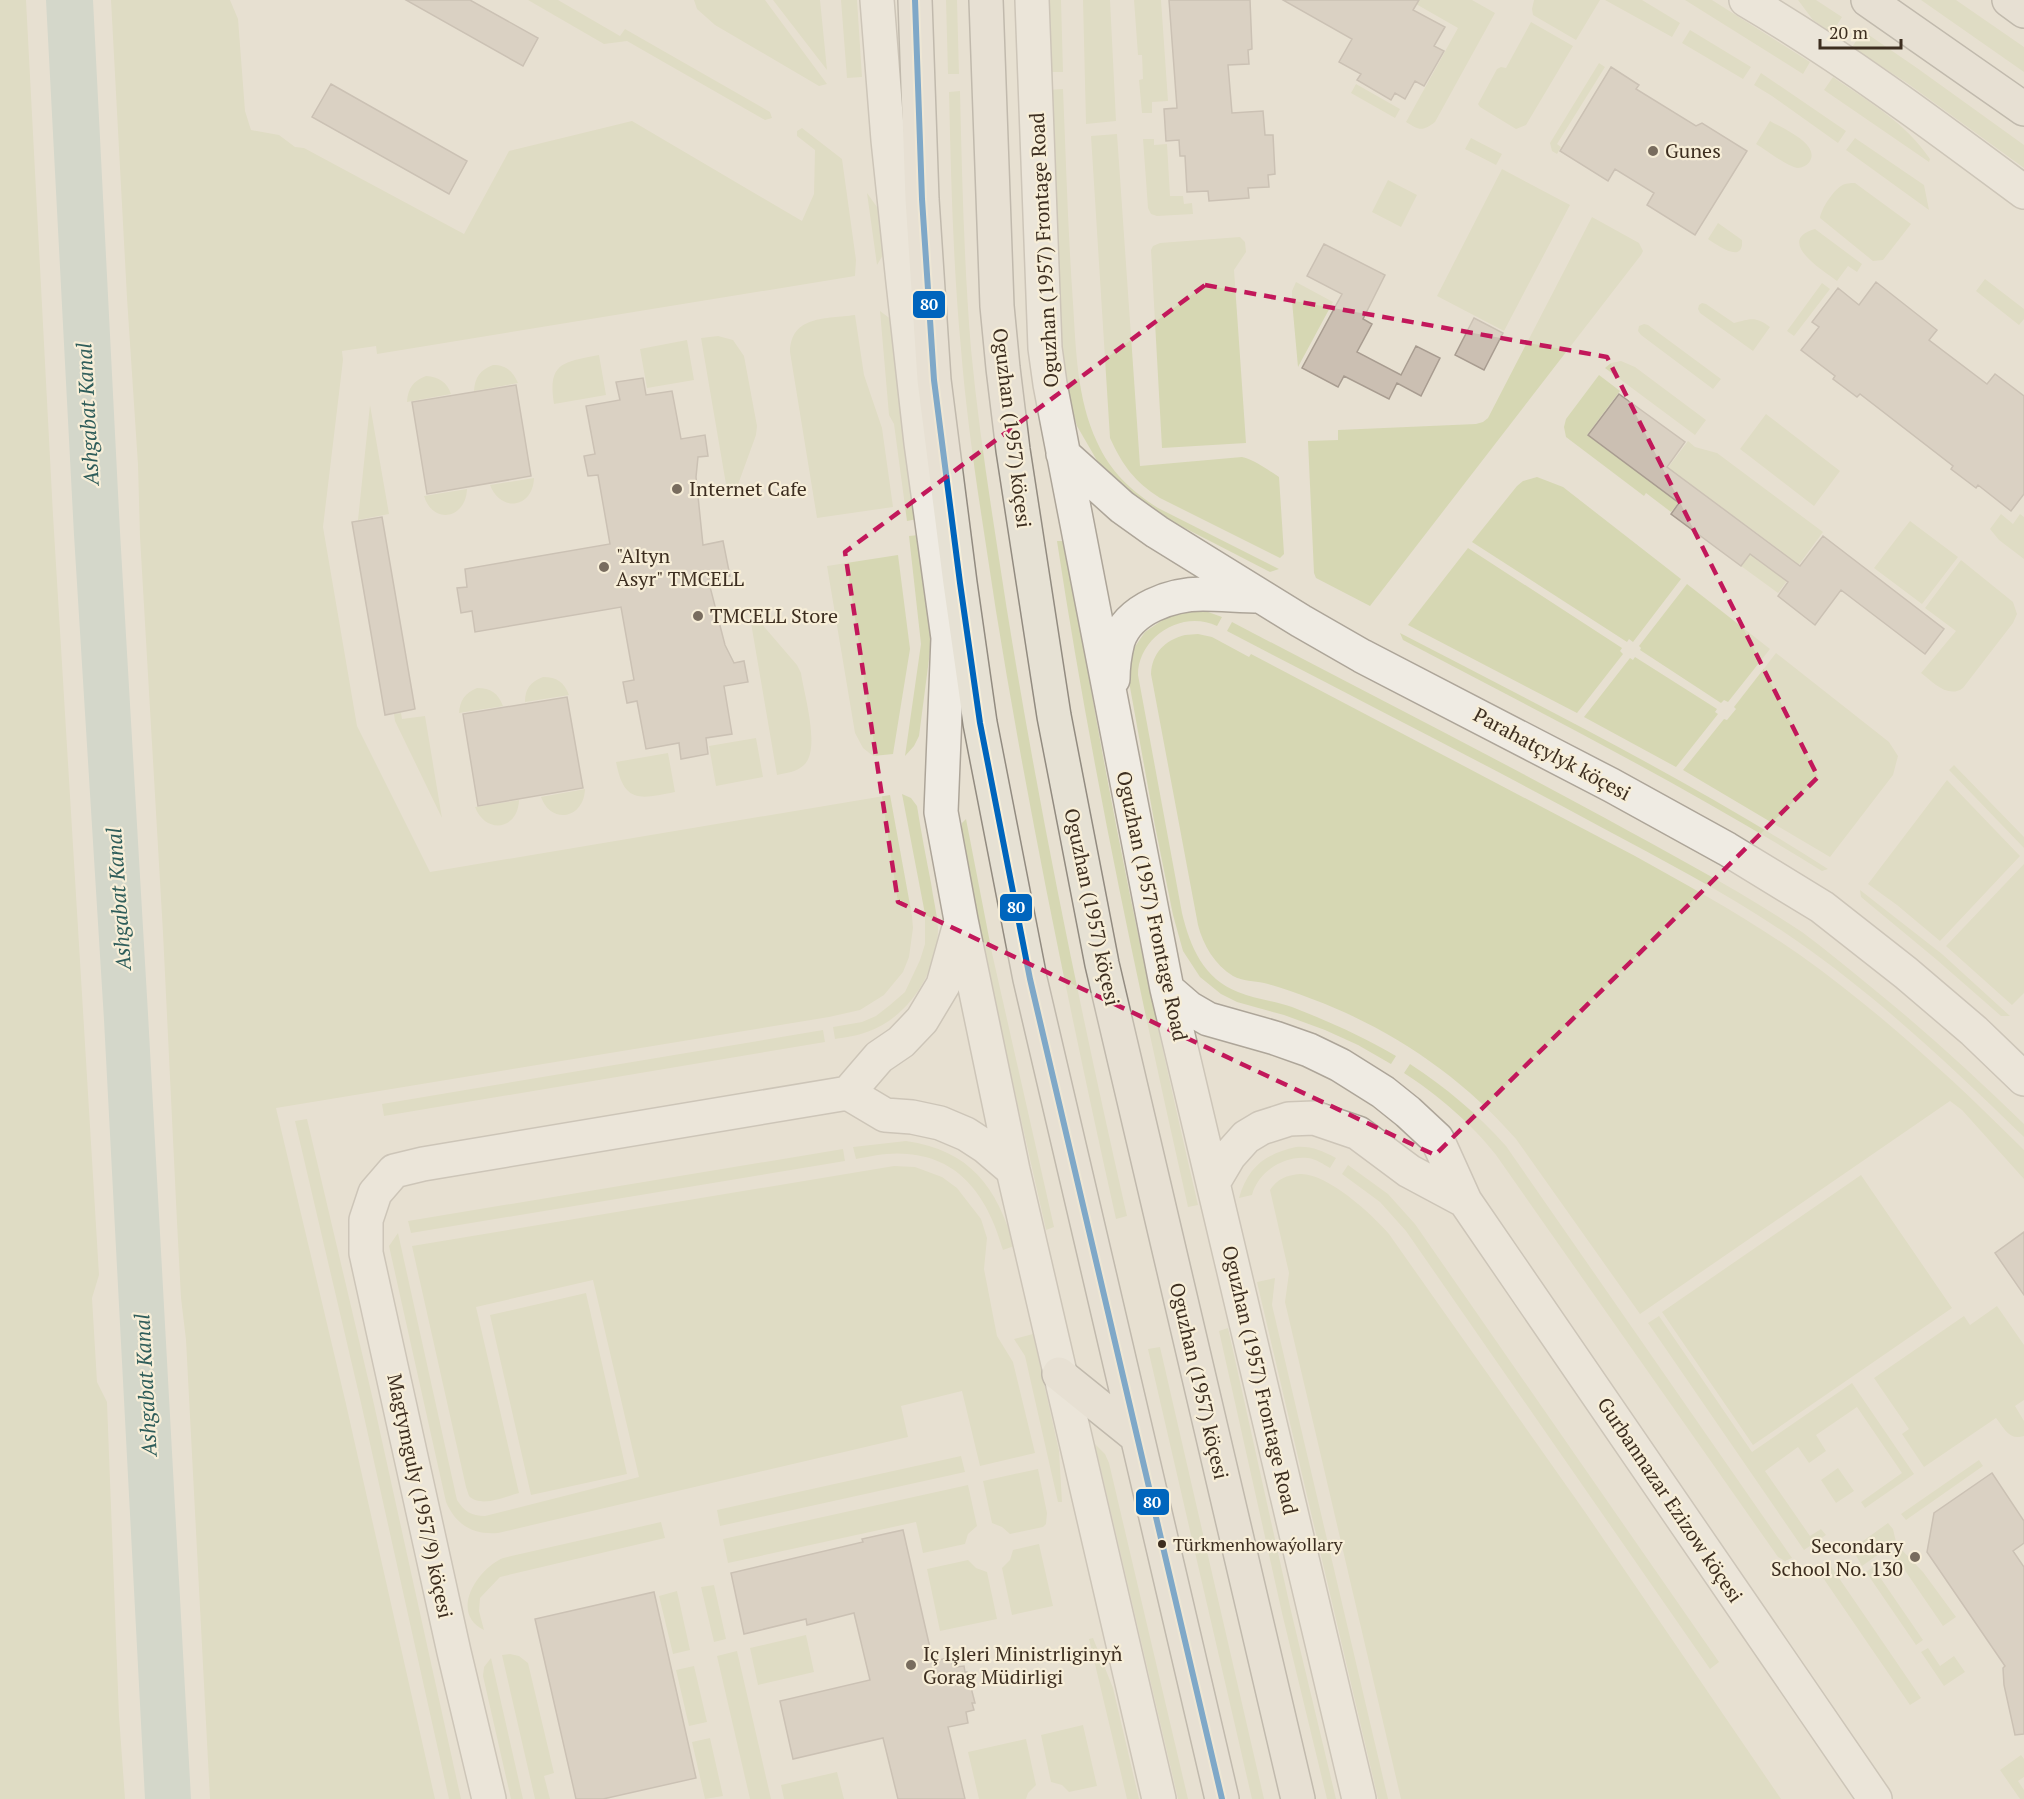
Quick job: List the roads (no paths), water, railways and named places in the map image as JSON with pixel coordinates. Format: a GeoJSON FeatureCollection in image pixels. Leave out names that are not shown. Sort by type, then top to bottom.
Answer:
{"type":"FeatureCollection","features":[{"type":"Feature","properties":{"kind":"main road"},"geometry":{"type":"LineString","coordinates":[[915,0],[922,199],[934,380],[980,723],[1030,979],[1222,1799]]}},
{"type":"Feature","properties":{"kind":"main road","name":"Oguzhan (1957) köçesi"},"geometry":{"type":"LineString","coordinates":[[986,0],[997,306],[1016,472],[1054,716],[1102,964],[1298,1799]]}},
{"type":"Feature","properties":{"kind":"main road"},"geometry":{"type":"LineString","coordinates":[[1868,0],[2024,109]]}},
{"type":"Feature","properties":{"kind":"main road"},"geometry":{"type":"LineString","coordinates":[[2009,0],[2024,11]]}},
{"type":"Feature","properties":{"kind":"main road"},"geometry":{"type":"LineString","coordinates":[[1059,1374],[1136,1436]]}},
{"type":"Feature","properties":{"kind":"street"},"geometry":{"type":"LineString","coordinates":[[877,0],[888,140],[921,443],[948,638]]}},
{"type":"Feature","properties":{"kind":"street","name":"Oguzhan (1957) Frontage Road"},"geometry":{"type":"LineString","coordinates":[[1032,0],[1045,348],[1050,384],[1167,989],[1359,1799]]}},
{"type":"Feature","properties":{"kind":"street"},"geometry":{"type":"LineString","coordinates":[[1746,0],[1781,12],[2024,192]]}},
{"type":"Feature","properties":{"kind":"street","name":"Parahatçylyk köçesi"},"geometry":{"type":"LineString","coordinates":[[1063,454],[1122,507],[1157,532],[1260,596],[1362,656],[1611,785],[1698,833],[1822,908],[1915,980],[1974,1031],[2024,1079]]}},
{"type":"Feature","properties":{"kind":"street"},"geometry":{"type":"LineString","coordinates":[[960,583],[948,638],[941,812],[1013,1170],[1160,1799]]}},
{"type":"Feature","properties":{"kind":"street"},"geometry":{"type":"LineString","coordinates":[[1111,707],[1113,666],[1119,640],[1127,625],[1145,610],[1158,603],[1185,596],[1203,594],[1260,596]]}},
{"type":"Feature","properties":{"kind":"street"},"geometry":{"type":"LineString","coordinates":[[961,920],[943,985],[922,1020],[901,1042],[879,1056],[848,1093],[885,1115],[912,1117],[940,1123],[966,1134],[986,1147],[1013,1170]]}},
{"type":"Feature","properties":{"kind":"street","name":"Gurbannazar Ezizow köçesi"},"geometry":{"type":"LineString","coordinates":[[1167,989],[1188,1008],[1208,1019],[1275,1038],[1309,1050],[1340,1065],[1383,1092],[1437,1139],[1465,1201],[1875,1799]]}},
{"type":"Feature","properties":{"kind":"street","name":"Magtymguly (1957/9) köçesi"},"geometry":{"type":"LineString","coordinates":[[489,1799],[454,1652],[366,1253],[366,1220],[375,1193],[394,1171],[423,1164],[848,1093]]}},
{"type":"Feature","properties":{"kind":"street"},"geometry":{"type":"LineString","coordinates":[[1213,1183],[1229,1156],[1246,1137],[1261,1128],[1289,1119],[1314,1118],[1358,1133],[1408,1171],[1465,1201]]}},
{"type":"Feature","properties":{"kind":"water","name":"Ashgabat Kanal"},"geometry":{"type":"Polygon","coordinates":[[[46,0],[93,0],[120,532],[191,1799],[145,1799],[104,1020],[74,535],[46,0]]]}},
{"type":"Feature","properties":{"kind":"place","name":"Gunes"},"geometry":{"type":"Point","coordinates":[1653,151]}},
{"type":"Feature","properties":{"kind":"place","name":"Internet Cafe"},"geometry":{"type":"Point","coordinates":[677,489]}},
{"type":"Feature","properties":{"kind":"place","name":"\"Altyn Asyr\" TMCELL"},"geometry":{"type":"Point","coordinates":[604,567]}},
{"type":"Feature","properties":{"kind":"place","name":"TMCELL Store"},"geometry":{"type":"Point","coordinates":[698,616]}},
{"type":"Feature","properties":{"kind":"place","name":"Türkmenhowaýollary"},"geometry":{"type":"Point","coordinates":[1162,1544]}},
{"type":"Feature","properties":{"kind":"place","name":"Secondary School No. 130"},"geometry":{"type":"Point","coordinates":[1915,1557]}},
{"type":"Feature","properties":{"kind":"place","name":"Iç Işleri Ministrliginyň Gorag Müdirligi"},"geometry":{"type":"Point","coordinates":[911,1665]}}]}
